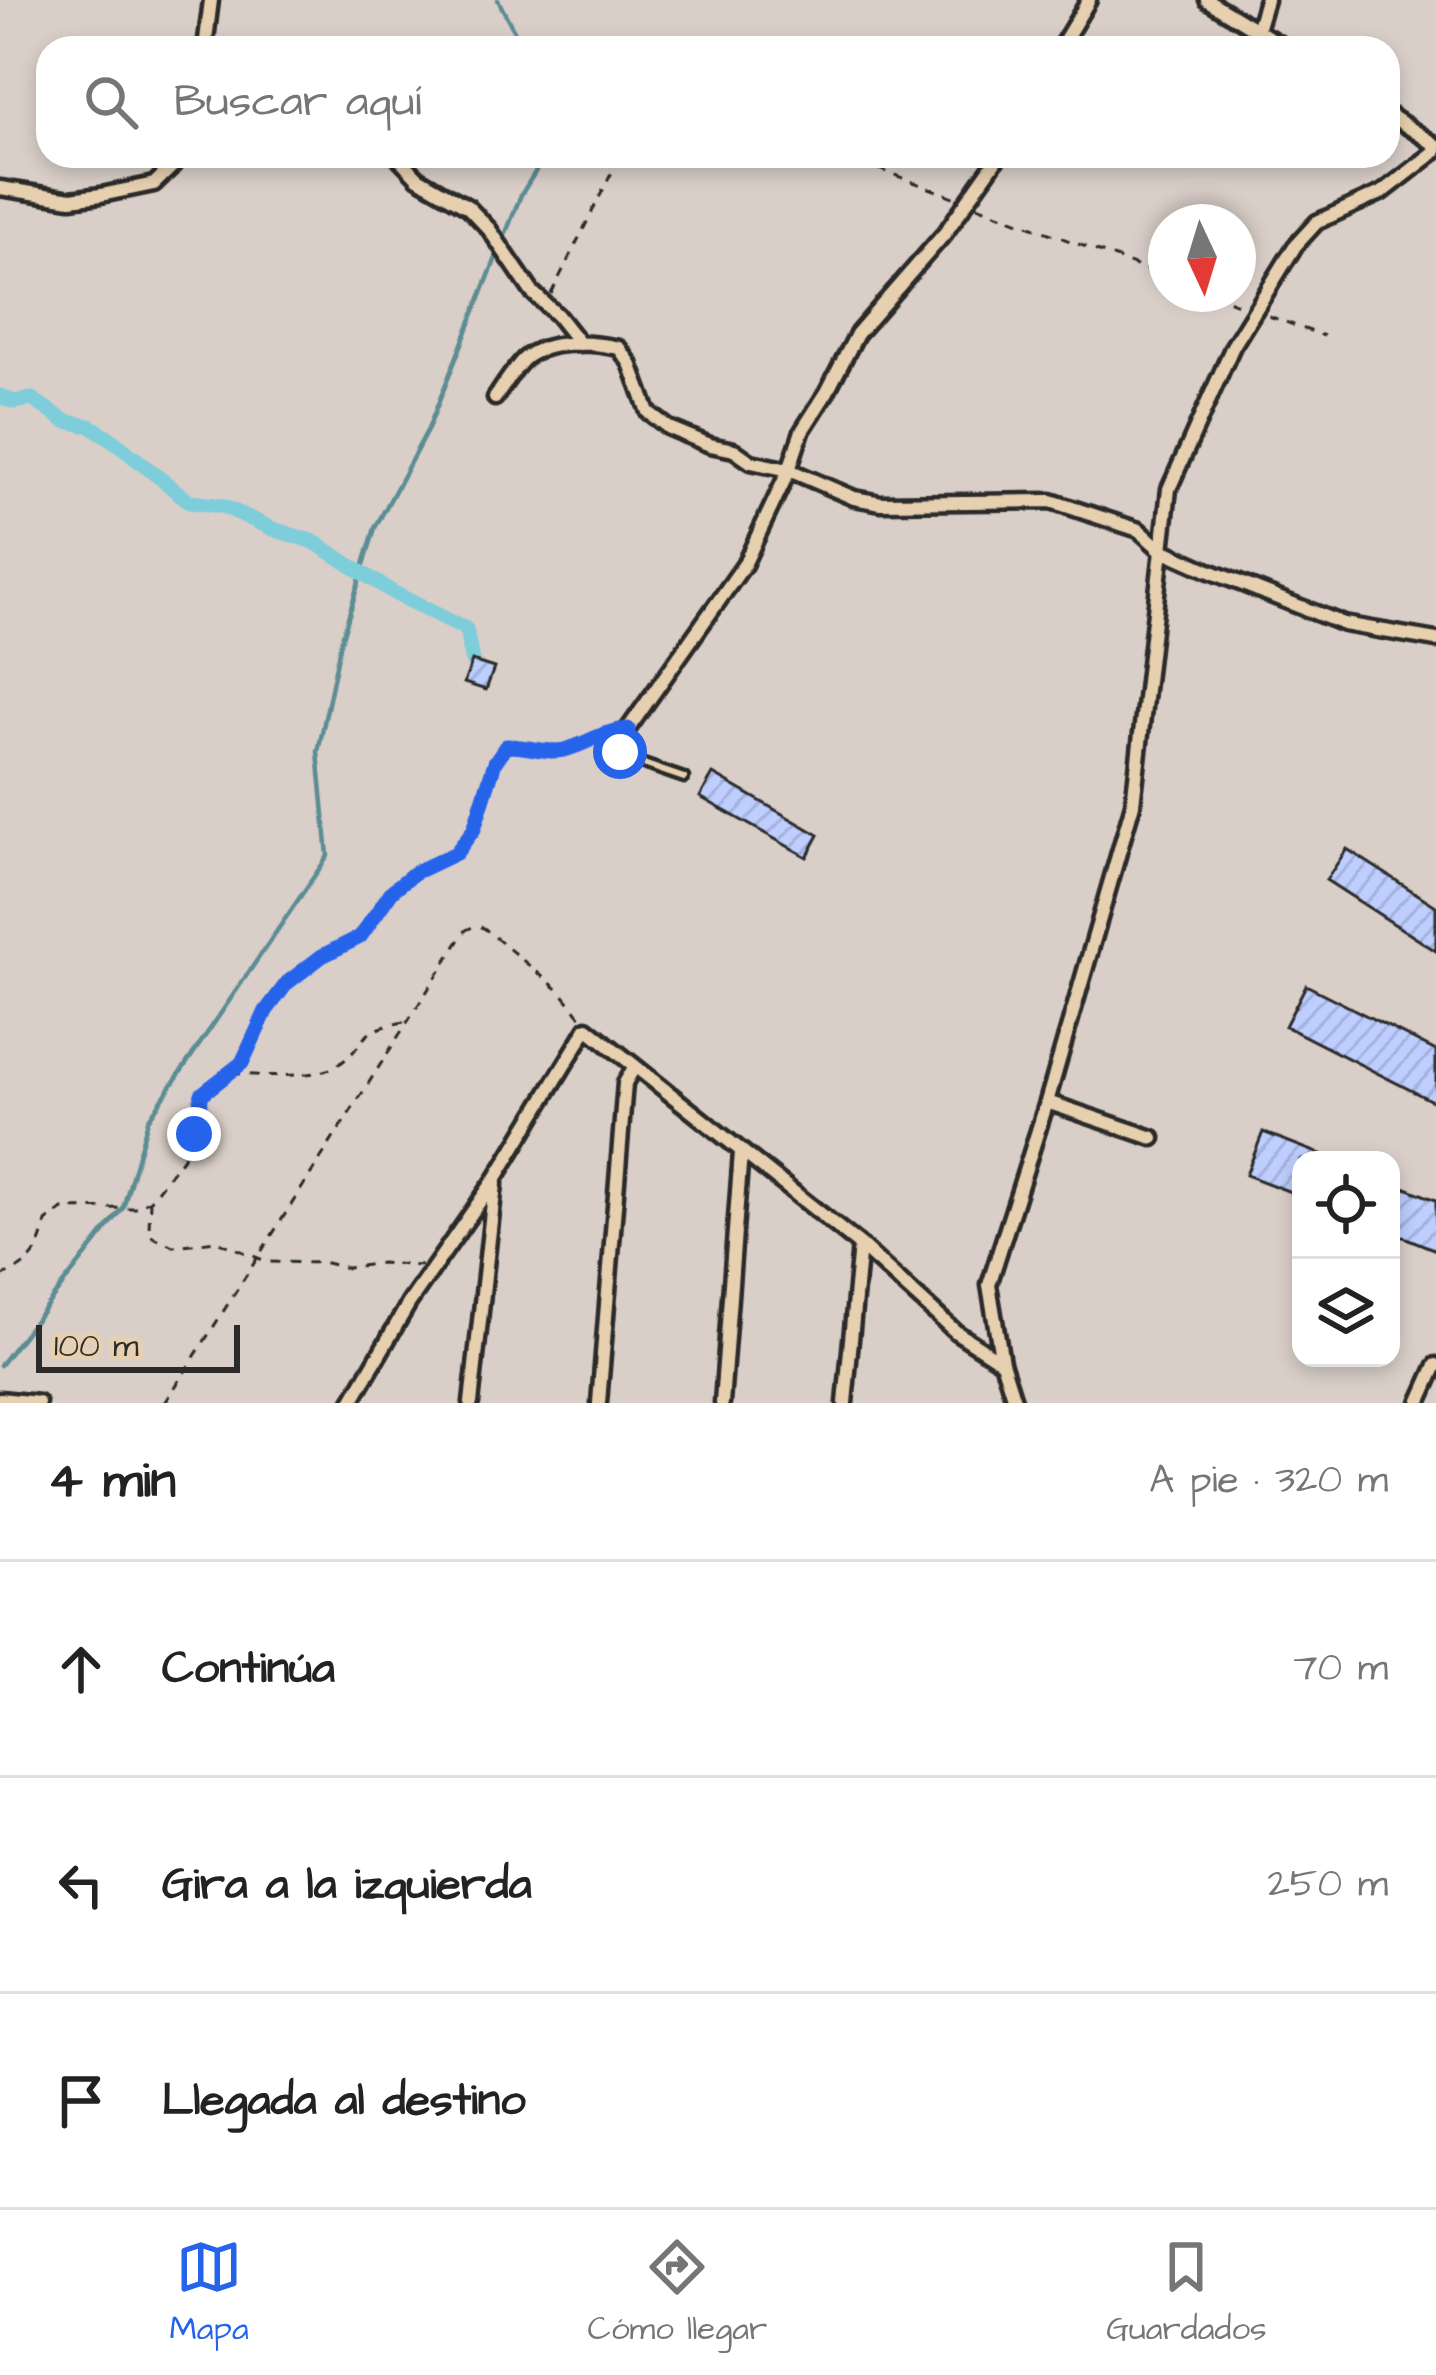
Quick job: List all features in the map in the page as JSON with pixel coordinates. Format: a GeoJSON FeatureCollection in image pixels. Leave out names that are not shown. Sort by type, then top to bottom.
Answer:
{"type":"FeatureCollection","features":[{"type":"Feature","properties":{"kind":"street"},"geometry":{"type":"LineString","coordinates":[[207,36],[211,0]]}},
{"type":"Feature","properties":{"kind":"street"},"geometry":{"type":"LineString","coordinates":[[1067,36],[1089,0]]}},
{"type":"Feature","properties":{"kind":"street"},"geometry":{"type":"LineString","coordinates":[[1207,0],[1267,36]]}},
{"type":"Feature","properties":{"kind":"street"},"geometry":{"type":"LineString","coordinates":[[1257,30],[1266,0]]}},
{"type":"Feature","properties":{"kind":"street"},"geometry":{"type":"LineString","coordinates":[[1015,1403],[1002,1362],[989,1285],[1133,804],[1169,489],[1224,367],[1295,246],[1316,222],[1383,192],[1436,148],[1400,122]]}},
{"type":"Feature","properties":{"kind":"street"},"geometry":{"type":"LineString","coordinates":[[0,188],[71,199],[154,184],[171,168]]}},
{"type":"Feature","properties":{"kind":"street"},"geometry":{"type":"LineString","coordinates":[[408,168],[468,207],[580,344]]}},
{"type":"Feature","properties":{"kind":"street"},"geometry":{"type":"LineString","coordinates":[[628,729],[744,565],[802,431],[857,334],[880,312],[990,168]]}},
{"type":"Feature","properties":{"kind":"street"},"geometry":{"type":"LineString","coordinates":[[495,398],[532,354],[580,344],[619,348],[649,412],[670,428],[734,450],[751,462],[789,470],[854,498],[880,503],[1039,499],[1139,530],[1160,549],[1344,624],[1436,640]]}},
{"type":"Feature","properties":{"kind":"street"},"geometry":{"type":"LineString","coordinates":[[351,1403],[587,1028],[860,1245],[956,1332],[1002,1362]]}},
{"type":"Feature","properties":{"kind":"street"},"geometry":{"type":"LineString","coordinates":[[599,1403],[625,1083],[635,1066]]}},
{"type":"Feature","properties":{"kind":"street"},"geometry":{"type":"LineString","coordinates":[[1047,1102],[1153,1138]]}},
{"type":"Feature","properties":{"kind":"street"},"geometry":{"type":"LineString","coordinates":[[722,1403],[741,1152]]}},
{"type":"Feature","properties":{"kind":"street"},"geometry":{"type":"LineString","coordinates":[[471,1403],[496,1178]]}},
{"type":"Feature","properties":{"kind":"street"},"geometry":{"type":"LineString","coordinates":[[845,1403],[860,1245]]}},
{"type":"Feature","properties":{"kind":"street"},"geometry":{"type":"LineString","coordinates":[[1419,1403],[1436,1365]]}},
{"type":"Feature","properties":{"kind":"street"},"geometry":{"type":"LineString","coordinates":[[0,1399],[38,1403]]}},
{"type":"Feature","properties":{"kind":"lane"},"geometry":{"type":"LineString","coordinates":[[628,729],[620,752],[626,758],[684,778]]}},
{"type":"Feature","properties":{"kind":"path"},"geometry":{"type":"LineString","coordinates":[[546,304],[614,168]]}},
{"type":"Feature","properties":{"kind":"path"},"geometry":{"type":"LineString","coordinates":[[876,168],[1148,270]]}},
{"type":"Feature","properties":{"kind":"path"},"geometry":{"type":"LineString","coordinates":[[0,1277],[21,1270],[41,1247],[46,1222],[63,1209],[136,1208],[150,1200],[182,1160],[194,1134],[202,1094],[232,1072],[251,1050],[266,1011],[287,983],[322,956],[360,937],[383,901],[414,873],[456,853],[474,829],[495,762],[506,746],[559,752],[602,731],[628,729]]}},
{"type":"Feature","properties":{"kind":"path"},"geometry":{"type":"LineString","coordinates":[[165,1403],[466,931],[479,926],[560,992],[587,1028]]}},
{"type":"Feature","properties":{"kind":"path"},"geometry":{"type":"LineString","coordinates":[[232,1072],[266,1077],[328,1070],[339,1065],[375,1028],[408,1021]]}},
{"type":"Feature","properties":{"kind":"path"},"geometry":{"type":"LineString","coordinates":[[150,1200],[149,1231],[162,1242],[182,1246],[217,1241],[256,1260],[326,1262],[347,1268],[381,1263],[435,1266]]}},
{"type":"Feature","properties":{"kind":"building"},"geometry":{"type":"Polygon","coordinates":[[[472,661],[494,668],[486,690],[464,683],[472,661]]]}},
{"type":"Feature","properties":{"kind":"building"},"geometry":{"type":"Polygon","coordinates":[[[713,774],[819,835],[807,857],[700,797],[713,774]]]}},
{"type":"Feature","properties":{"kind":"building"},"geometry":{"type":"Polygon","coordinates":[[[1347,849],[1436,906],[1436,951],[1326,880],[1347,849]]]}},
{"type":"Feature","properties":{"kind":"building"},"geometry":{"type":"Polygon","coordinates":[[[1306,985],[1436,1051],[1436,1103],[1285,1026],[1306,985]]]}},
{"type":"Feature","properties":{"kind":"building"},"geometry":{"type":"Polygon","coordinates":[[[1263,1132],[1312,1151],[1292,1151],[1292,1193],[1246,1175],[1263,1132]]]}},
{"type":"Feature","properties":{"kind":"building"},"geometry":{"type":"Polygon","coordinates":[[[1400,1186],[1436,1200],[1436,1250],[1400,1236],[1400,1186]]]}},
{"type":"Feature","properties":{"kind":"waterway"},"geometry":{"type":"LineString","coordinates":[[498,0],[517,36]]}},
{"type":"Feature","properties":{"kind":"waterway"},"geometry":{"type":"LineString","coordinates":[[0,1365],[123,1208],[148,1120],[328,856],[318,752],[341,641],[375,528],[428,429],[521,195],[538,168]]}},
{"type":"Feature","properties":{"kind":"waterway"},"geometry":{"type":"LineString","coordinates":[[0,396],[14,402],[32,399],[65,421],[90,426],[190,502],[223,506],[314,542],[394,593],[466,629],[472,661]]}},
{"type":"Feature","properties":{"kind":"route"},"geometry":{"type":"LineString","coordinates":[[194,1134],[202,1094],[242,1063],[266,1011],[287,983],[322,956],[360,937],[375,911],[414,873],[456,853],[474,829],[495,762],[506,746],[559,752],[602,731],[628,729],[620,752]]}}]}
